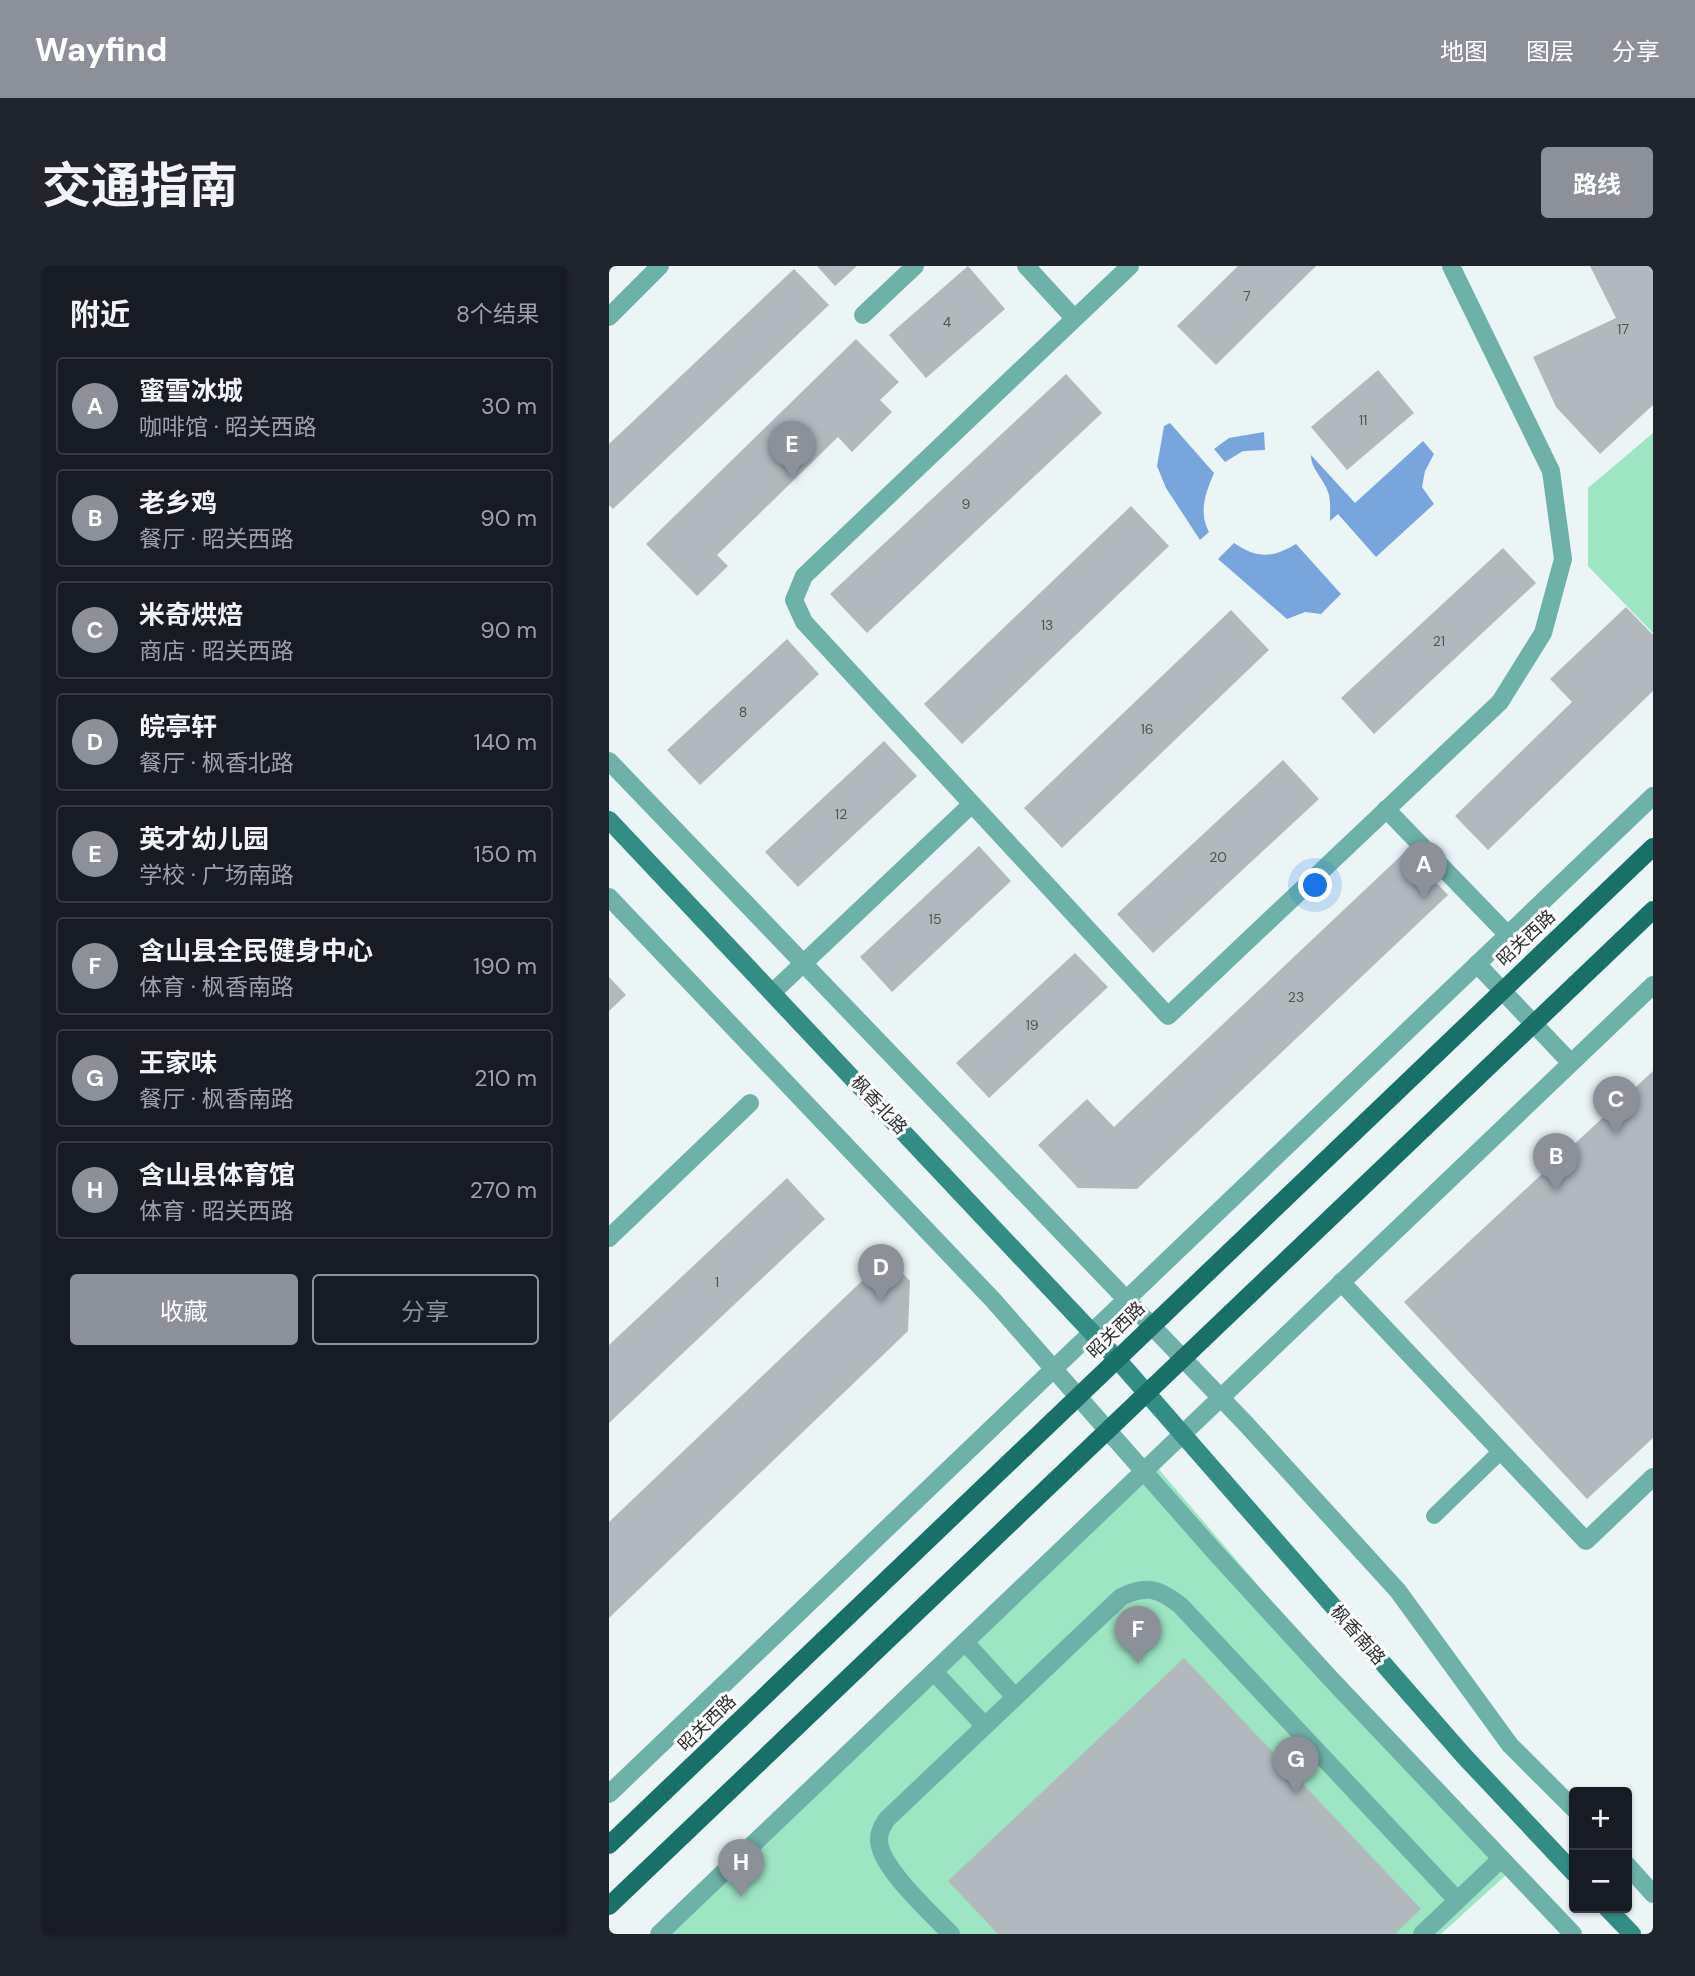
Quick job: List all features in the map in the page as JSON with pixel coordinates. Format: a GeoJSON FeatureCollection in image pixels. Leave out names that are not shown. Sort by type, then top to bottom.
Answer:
{"type":"FeatureCollection","features":[{"type":"Feature","properties":{"kind":"main road","name":"枫香北路"},"geometry":{"type":"LineString","coordinates":[[609,820],[1147,1393]]}},
{"type":"Feature","properties":{"kind":"main road","name":"昭关西路"},"geometry":{"type":"LineString","coordinates":[[609,1845],[1653,847]]}},
{"type":"Feature","properties":{"kind":"main road"},"geometry":{"type":"LineString","coordinates":[[609,1906],[1653,910]]}},
{"type":"Feature","properties":{"kind":"main road","name":"枫香南路"},"geometry":{"type":"LineString","coordinates":[[1147,1393],[1455,1746],[1569,1868]]}},
{"type":"Feature","properties":{"kind":"main road"},"geometry":{"type":"LineString","coordinates":[[1612,1913],[1632,1934]]}},
{"type":"Feature","properties":{"kind":"street"},"geometry":{"type":"LineString","coordinates":[[609,317],[660,266]]}},
{"type":"Feature","properties":{"kind":"street"},"geometry":{"type":"LineString","coordinates":[[863,315],[915,266]]}},
{"type":"Feature","properties":{"kind":"street"},"geometry":{"type":"LineString","coordinates":[[1027,266],[1074,318]]}},
{"type":"Feature","properties":{"kind":"street"},"geometry":{"type":"LineString","coordinates":[[1130,266],[804,576],[794,600],[803,622],[1168,1016],[1500,702],[1543,633],[1563,559],[1551,471],[1451,266]]}},
{"type":"Feature","properties":{"kind":"street"},"geometry":{"type":"LineString","coordinates":[[609,761],[1220,1397],[1398,1591],[1510,1745],[1569,1804]]}},
{"type":"Feature","properties":{"kind":"street"},"geometry":{"type":"LineString","coordinates":[[609,1794],[1653,796]]}},
{"type":"Feature","properties":{"kind":"street"},"geometry":{"type":"LineString","coordinates":[[773,992],[972,804]]}},
{"type":"Feature","properties":{"kind":"street"},"geometry":{"type":"LineString","coordinates":[[1386,809],[1508,935]]}},
{"type":"Feature","properties":{"kind":"street"},"geometry":{"type":"LineString","coordinates":[[609,897],[994,1301],[1321,1668],[1573,1934]]}},
{"type":"Feature","properties":{"kind":"street"},"geometry":{"type":"LineString","coordinates":[[1477,964],[1571,1063]]}},
{"type":"Feature","properties":{"kind":"street"},"geometry":{"type":"LineString","coordinates":[[659,1934],[1653,985]]}},
{"type":"Feature","properties":{"kind":"street"},"geometry":{"type":"LineString","coordinates":[[609,1238],[750,1103]]}},
{"type":"Feature","properties":{"kind":"street"},"geometry":{"type":"LineString","coordinates":[[1341,1282],[1586,1541],[1653,1477]]}},
{"type":"Feature","properties":{"kind":"street"},"geometry":{"type":"LineString","coordinates":[[951,1934],[885,1863],[879,1840],[881,1829],[887,1819],[1121,1597],[1136,1590],[1150,1589],[1164,1593],[1179,1605],[1457,1900]]}},
{"type":"Feature","properties":{"kind":"street"},"geometry":{"type":"LineString","coordinates":[[965,1642],[1015,1697]]}},
{"type":"Feature","properties":{"kind":"street"},"geometry":{"type":"LineString","coordinates":[[934,1672],[985,1726]]}},
{"type":"Feature","properties":{"kind":"street"},"geometry":{"type":"LineString","coordinates":[[1422,1934],[1501,1858]]}},
{"type":"Feature","properties":{"kind":"street"},"geometry":{"type":"LineString","coordinates":[[1632,1871],[1653,1894]]}},
{"type":"Feature","properties":{"kind":"lane"},"geometry":{"type":"LineString","coordinates":[[1433,1516],[1501,1451]]}},
{"type":"Feature","properties":{"kind":"green space"},"geometry":{"type":"Polygon","coordinates":[[[1653,433],[1653,633],[1588,566],[1588,488],[1653,433]]]}},
{"type":"Feature","properties":{"kind":"green space"},"geometry":{"type":"Polygon","coordinates":[[[1156,1466],[1506,1875],[1441,1934],[667,1934],[1156,1466]]]}},
{"type":"Feature","properties":{"kind":"water"},"geometry":{"type":"Polygon","coordinates":[[[1170,423],[1214,473],[1204,510],[1209,532],[1200,540],[1166,488],[1157,466],[1164,426],[1170,423]]]}},
{"type":"Feature","properties":{"kind":"water"},"geometry":{"type":"Polygon","coordinates":[[[1264,432],[1265,450],[1243,451],[1225,462],[1214,449],[1229,438],[1264,432]]]}},
{"type":"Feature","properties":{"kind":"water"},"geometry":{"type":"Polygon","coordinates":[[[1423,441],[1434,454],[1425,471],[1422,487],[1434,504],[1376,557],[1338,514],[1330,521],[1329,495],[1311,455],[1355,503],[1423,441]]]}},
{"type":"Feature","properties":{"kind":"water"},"geometry":{"type":"Polygon","coordinates":[[[1234,543],[1250,552],[1265,555],[1280,552],[1296,544],[1341,594],[1321,614],[1305,612],[1287,619],[1218,559],[1234,543]]]}},
{"type":"Feature","properties":{"kind":"building"},"geometry":{"type":"Polygon","coordinates":[[[817,266],[857,266],[835,286],[817,266]]]}},
{"type":"Feature","properties":{"kind":"building"},"geometry":{"type":"Polygon","coordinates":[[[968,266],[1005,309],[926,378],[889,335],[968,266]]]}},
{"type":"Feature","properties":{"kind":"building"},"geometry":{"type":"Polygon","coordinates":[[[1238,266],[1316,266],[1216,365],[1177,326],[1238,266]]]}},
{"type":"Feature","properties":{"kind":"building"},"geometry":{"type":"Polygon","coordinates":[[[1590,266],[1653,266],[1653,405],[1600,454],[1556,407],[1533,357],[1616,318],[1590,266]]]}},
{"type":"Feature","properties":{"kind":"building"},"geometry":{"type":"Polygon","coordinates":[[[794,269],[829,305],[613,509],[609,505],[609,444],[794,269]]]}},
{"type":"Feature","properties":{"kind":"building"},"geometry":{"type":"Polygon","coordinates":[[[856,339],[899,382],[880,400],[892,412],[852,452],[838,437],[717,555],[728,566],[697,596],[646,544],[856,339]]]}},
{"type":"Feature","properties":{"kind":"building"},"geometry":{"type":"Polygon","coordinates":[[[1378,370],[1414,413],[1347,470],[1311,427],[1378,370]]]}},
{"type":"Feature","properties":{"kind":"building"},"geometry":{"type":"Polygon","coordinates":[[[1066,374],[1102,413],[867,633],[830,594],[1066,374]]]}},
{"type":"Feature","properties":{"kind":"building"},"geometry":{"type":"Polygon","coordinates":[[[1131,506],[1169,546],[962,744],[924,704],[1131,506]]]}},
{"type":"Feature","properties":{"kind":"building"},"geometry":{"type":"Polygon","coordinates":[[[1503,548],[1536,583],[1374,734],[1341,698],[1503,548]]]}},
{"type":"Feature","properties":{"kind":"building"},"geometry":{"type":"Polygon","coordinates":[[[1626,607],[1653,635],[1653,691],[1488,850],[1455,816],[1572,702],[1550,679],[1626,607]]]}},
{"type":"Feature","properties":{"kind":"building"},"geometry":{"type":"Polygon","coordinates":[[[1231,610],[1269,650],[1062,848],[1024,808],[1231,610]]]}},
{"type":"Feature","properties":{"kind":"building"},"geometry":{"type":"Polygon","coordinates":[[[787,639],[819,674],[700,785],[667,750],[787,639]]]}},
{"type":"Feature","properties":{"kind":"building"},"geometry":{"type":"Polygon","coordinates":[[[884,741],[917,776],[798,887],[765,852],[884,741]]]}},
{"type":"Feature","properties":{"kind":"building"},"geometry":{"type":"Polygon","coordinates":[[[1283,760],[1319,799],[1153,953],[1117,914],[1283,760]]]}},
{"type":"Feature","properties":{"kind":"building"},"geometry":{"type":"Polygon","coordinates":[[[979,846],[1011,881],[892,992],[860,957],[979,846]]]}},
{"type":"Feature","properties":{"kind":"building"},"geometry":{"type":"Polygon","coordinates":[[[1406,851],[1448,895],[1137,1189],[1078,1188],[1038,1145],[1087,1099],[1114,1127],[1406,851]]]}},
{"type":"Feature","properties":{"kind":"building"},"geometry":{"type":"Polygon","coordinates":[[[1075,953],[1108,987],[989,1098],[956,1063],[1075,953]]]}},
{"type":"Feature","properties":{"kind":"building"},"geometry":{"type":"Polygon","coordinates":[[[609,977],[626,995],[609,1011],[609,977]]]}},
{"type":"Feature","properties":{"kind":"building"},"geometry":{"type":"Polygon","coordinates":[[[1653,1071],[1653,1438],[1587,1499],[1404,1302],[1653,1071]]]}},
{"type":"Feature","properties":{"kind":"building"},"geometry":{"type":"Polygon","coordinates":[[[787,1178],[825,1219],[609,1423],[609,1345],[787,1178]]]}},
{"type":"Feature","properties":{"kind":"building"},"geometry":{"type":"Polygon","coordinates":[[[887,1257],[910,1281],[908,1331],[609,1618],[609,1522],[887,1257]]]}},
{"type":"Feature","properties":{"kind":"building"},"geometry":{"type":"Polygon","coordinates":[[[1184,1658],[1421,1909],[1395,1934],[998,1934],[948,1881],[1184,1658]]]}},
{"type":"Feature","properties":{"kind":"place","name":"英才幼儿园"},"geometry":{"type":"Point","coordinates":[792,479]}},
{"type":"Feature","properties":{"kind":"place","name":"蜜雪冰城"},"geometry":{"type":"Point","coordinates":[1424,899]}},
{"type":"Feature","properties":{"kind":"place","name":"米奇烘焙"},"geometry":{"type":"Point","coordinates":[1616,1134]}},
{"type":"Feature","properties":{"kind":"place","name":"老乡鸡"},"geometry":{"type":"Point","coordinates":[1556,1191]}},
{"type":"Feature","properties":{"kind":"place","name":"皖亭轩"},"geometry":{"type":"Point","coordinates":[881,1302]}},
{"type":"Feature","properties":{"kind":"place","name":"含山县全民健身中心"},"geometry":{"type":"Point","coordinates":[1138,1664]}},
{"type":"Feature","properties":{"kind":"place","name":"王家味"},"geometry":{"type":"Point","coordinates":[1296,1794]}},
{"type":"Feature","properties":{"kind":"place","name":"含山县体育馆"},"geometry":{"type":"Point","coordinates":[741,1897]}}]}
